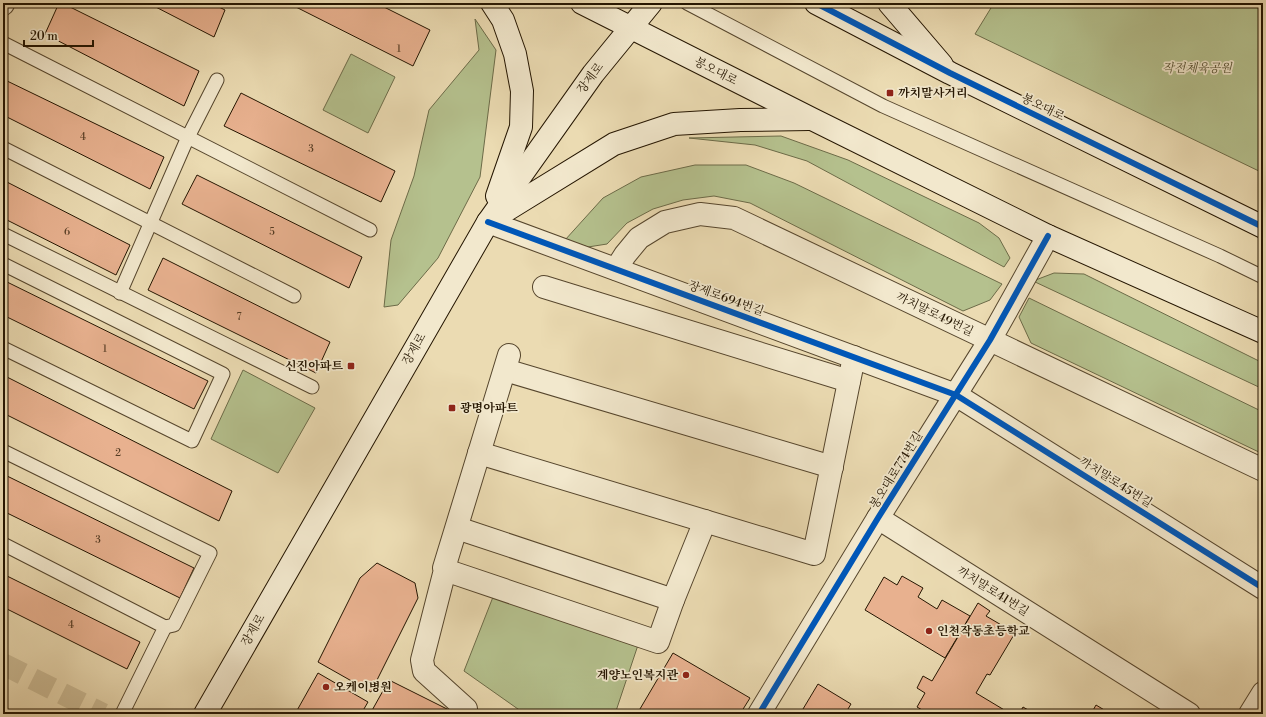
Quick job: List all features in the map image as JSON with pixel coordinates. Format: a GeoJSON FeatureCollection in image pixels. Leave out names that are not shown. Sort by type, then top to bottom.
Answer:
{"type":"FeatureCollection","features":[{"type":"Feature","properties":{"kind":"street"},"geometry":{"type":"LineString","coordinates":[[488,222],[521,127],[522,112],[522,91],[515,54],[503,20],[492,3]]}},
{"type":"Feature","properties":{"kind":"street","name":"봉오대로"},"geometry":{"type":"LineString","coordinates":[[582,3],[1048,236],[1263,332]]}},
{"type":"Feature","properties":{"kind":"street","name":"장제로"},"geometry":{"type":"LineString","coordinates":[[205,714],[488,222],[593,74],[651,3]]}},
{"type":"Feature","properties":{"kind":"street","name":"봉오대로"},"geometry":{"type":"LineString","coordinates":[[816,3],[950,73],[1263,227]]}},
{"type":"Feature","properties":{"kind":"street"},"geometry":{"type":"LineString","coordinates":[[889,3],[950,73]]}},
{"type":"Feature","properties":{"kind":"street"},"geometry":{"type":"LineString","coordinates":[[488,222],[614,144],[674,124],[740,120],[812,119]]}},
{"type":"Feature","properties":{"kind":"street","name":"까치말로49번길"},"geometry":{"type":"LineString","coordinates":[[616,270],[624,255],[639,238],[665,222],[700,214],[734,218],[1263,470]]}},
{"type":"Feature","properties":{"kind":"street","name":"장제로694번길"},"geometry":{"type":"LineString","coordinates":[[488,222],[956,395]]}},
{"type":"Feature","properties":{"kind":"street","name":"봉오대로774번길"},"geometry":{"type":"LineString","coordinates":[[759,714],[878,518],[990,340],[1048,236]]}},
{"type":"Feature","properties":{"kind":"street"},"geometry":{"type":"LineString","coordinates":[[544,287],[849,381]]}},
{"type":"Feature","properties":{"kind":"street"},"geometry":{"type":"LineString","coordinates":[[479,453],[814,554],[854,357]]}},
{"type":"Feature","properties":{"kind":"street"},"geometry":{"type":"LineString","coordinates":[[468,712],[424,671],[422,660],[445,570],[444,568],[507,362],[832,467]]}},
{"type":"Feature","properties":{"kind":"street","name":"까치말로45번길"},"geometry":{"type":"LineString","coordinates":[[956,395],[1263,588]]}},
{"type":"Feature","properties":{"kind":"street","name":"까치말로41번길"},"geometry":{"type":"LineString","coordinates":[[878,518],[1189,714]]}},
{"type":"Feature","properties":{"kind":"street"},"geometry":{"type":"LineString","coordinates":[[445,570],[658,642],[673,600],[705,521]]}},
{"type":"Feature","properties":{"kind":"street"},"geometry":{"type":"LineString","coordinates":[[457,528],[673,600]]}},
{"type":"Feature","properties":{"kind":"street"},"geometry":{"type":"LineString","coordinates":[[1250,714],[1263,693]]}},
{"type":"Feature","properties":{"kind":"lane"},"geometry":{"type":"LineString","coordinates":[[687,3],[883,106],[1263,276]]}},
{"type":"Feature","properties":{"kind":"lane"},"geometry":{"type":"LineString","coordinates":[[3,43],[370,230]]}},
{"type":"Feature","properties":{"kind":"lane"},"geometry":{"type":"LineString","coordinates":[[120,293],[188,137],[218,80]]}},
{"type":"Feature","properties":{"kind":"lane"},"geometry":{"type":"LineString","coordinates":[[3,148],[294,296]]}},
{"type":"Feature","properties":{"kind":"lane"},"geometry":{"type":"LineString","coordinates":[[3,234],[312,387]]}},
{"type":"Feature","properties":{"kind":"lane"},"geometry":{"type":"LineString","coordinates":[[3,264],[223,374],[192,441],[3,348]]}},
{"type":"Feature","properties":{"kind":"lane"},"geometry":{"type":"LineString","coordinates":[[3,451],[210,553],[174,625],[165,627],[3,544]]}},
{"type":"Feature","properties":{"kind":"lane"},"geometry":{"type":"LineString","coordinates":[[122,714],[165,627]]}},
{"type":"Feature","properties":{"kind":"green space","name":"작전체육공원"},"geometry":{"type":"Polygon","coordinates":[[[994,3],[1263,3],[1263,173],[975,34],[994,3]]]}},
{"type":"Feature","properties":{"kind":"green space"},"geometry":{"type":"Polygon","coordinates":[[[475,19],[496,50],[480,177],[438,258],[398,305],[384,307],[391,240],[414,176],[429,110],[479,50],[475,19]]]}},
{"type":"Feature","properties":{"kind":"green space"},"geometry":{"type":"Polygon","coordinates":[[[351,54],[395,77],[368,133],[323,110],[351,54]]]}},
{"type":"Feature","properties":{"kind":"green space"},"geometry":{"type":"Polygon","coordinates":[[[781,136],[848,160],[979,223],[999,238],[1010,258],[1004,267],[807,161],[755,145],[689,138],[781,136]]]}},
{"type":"Feature","properties":{"kind":"green space"},"geometry":{"type":"Polygon","coordinates":[[[695,165],[746,165],[794,183],[1002,284],[990,300],[963,311],[750,203],[714,196],[683,200],[653,209],[627,223],[607,244],[588,247],[565,240],[603,198],[641,177],[695,165]]]}},
{"type":"Feature","properties":{"kind":"green space"},"geometry":{"type":"Polygon","coordinates":[[[1054,273],[1084,274],[1263,363],[1263,389],[1033,281],[1054,273]]]}},
{"type":"Feature","properties":{"kind":"green space"},"geometry":{"type":"Polygon","coordinates":[[[1029,298],[1263,412],[1263,454],[1031,343],[1019,317],[1029,298]]]}},
{"type":"Feature","properties":{"kind":"green space"},"geometry":{"type":"Polygon","coordinates":[[[243,370],[315,408],[278,473],[211,439],[243,370]]]}},
{"type":"Feature","properties":{"kind":"green space"},"geometry":{"type":"Polygon","coordinates":[[[493,597],[640,639],[615,714],[525,714],[464,671],[493,597]]]}},
{"type":"Feature","properties":{"kind":"building"},"geometry":{"type":"Polygon","coordinates":[[[59,3],[62,3],[199,71],[184,106],[45,34],[59,3]]]}},
{"type":"Feature","properties":{"kind":"building"},"geometry":{"type":"Polygon","coordinates":[[[148,3],[211,3],[225,10],[214,37],[148,3]]]}},
{"type":"Feature","properties":{"kind":"building"},"geometry":{"type":"Polygon","coordinates":[[[288,3],[376,3],[430,30],[413,66],[288,3]]]}},
{"type":"Feature","properties":{"kind":"building"},"geometry":{"type":"Polygon","coordinates":[[[3,79],[164,157],[150,189],[3,115],[3,79]]]}},
{"type":"Feature","properties":{"kind":"building"},"geometry":{"type":"Polygon","coordinates":[[[241,93],[395,171],[381,202],[224,126],[241,93]]]}},
{"type":"Feature","properties":{"kind":"building"},"geometry":{"type":"Polygon","coordinates":[[[197,175],[362,257],[349,288],[182,204],[197,175]]]}},
{"type":"Feature","properties":{"kind":"building"},"geometry":{"type":"Polygon","coordinates":[[[3,180],[130,245],[116,275],[3,218],[3,180]]]}},
{"type":"Feature","properties":{"kind":"building"},"geometry":{"type":"Polygon","coordinates":[[[163,258],[330,342],[316,373],[148,290],[163,258]]]}},
{"type":"Feature","properties":{"kind":"building"},"geometry":{"type":"Polygon","coordinates":[[[3,280],[208,381],[194,409],[3,315],[3,280]]]}},
{"type":"Feature","properties":{"kind":"building"},"geometry":{"type":"Polygon","coordinates":[[[3,375],[232,491],[219,521],[3,413],[3,375]]]}},
{"type":"Feature","properties":{"kind":"building"},"geometry":{"type":"Polygon","coordinates":[[[3,474],[194,568],[180,598],[3,511],[3,474]]]}},
{"type":"Feature","properties":{"kind":"building"},"geometry":{"type":"Polygon","coordinates":[[[377,563],[415,583],[418,598],[371,692],[318,662],[360,578],[377,563]]]}},
{"type":"Feature","properties":{"kind":"building"},"geometry":{"type":"Polygon","coordinates":[[[3,574],[140,642],[127,669],[3,607],[3,574]]]}},
{"type":"Feature","properties":{"kind":"building"},"geometry":{"type":"Polygon","coordinates":[[[902,576],[923,588],[918,597],[937,609],[942,600],[970,616],[945,658],[865,610],[884,577],[897,585],[902,576]]]}},
{"type":"Feature","properties":{"kind":"building"},"geometry":{"type":"Polygon","coordinates":[[[978,603],[990,611],[986,616],[1015,633],[990,675],[987,674],[976,693],[1011,714],[938,714],[933,711],[929,714],[917,707],[925,693],[917,688],[923,676],[932,681],[978,603]]]}},
{"type":"Feature","properties":{"kind":"building","name":"계양노인복지관"},"geometry":{"type":"Polygon","coordinates":[[[673,653],[750,698],[740,714],[637,714],[673,653]]]}},
{"type":"Feature","properties":{"kind":"building","name":"오케이병원"},"geometry":{"type":"Polygon","coordinates":[[[318,673],[368,702],[361,714],[295,714],[318,673]]]}},
{"type":"Feature","properties":{"kind":"building"},"geometry":{"type":"Polygon","coordinates":[[[389,680],[449,710],[447,714],[370,714],[389,680]]]}},
{"type":"Feature","properties":{"kind":"building"},"geometry":{"type":"Polygon","coordinates":[[[818,684],[851,704],[845,714],[800,714],[818,684]]]}},
{"type":"Feature","properties":{"kind":"building"},"geometry":{"type":"Polygon","coordinates":[[[1096,705],[1111,714],[1091,714],[1096,705]]]}},
{"type":"Feature","properties":{"kind":"building"},"geometry":{"type":"Polygon","coordinates":[[[1023,707],[1035,714],[1019,714],[1023,707]]]}},
{"type":"Feature","properties":{"kind":"tunnel"},"geometry":{"type":"LineString","coordinates":[[3,664],[103,714]]}},
{"type":"Feature","properties":{"kind":"cycle path"},"geometry":{"type":"LineString","coordinates":[[816,3],[950,73],[1263,227]]}},
{"type":"Feature","properties":{"kind":"cycle path"},"geometry":{"type":"LineString","coordinates":[[488,222],[956,395],[1263,588]]}},
{"type":"Feature","properties":{"kind":"cycle path"},"geometry":{"type":"LineString","coordinates":[[759,714],[878,518],[990,340],[1048,236]]}},
{"type":"Feature","properties":{"kind":"place","name":"까치말사거리"},"geometry":{"type":"Point","coordinates":[890,93]}},
{"type":"Feature","properties":{"kind":"place","name":"신진아파트"},"geometry":{"type":"Point","coordinates":[351,366]}},
{"type":"Feature","properties":{"kind":"place","name":"광명아파트"},"geometry":{"type":"Point","coordinates":[452,408]}},
{"type":"Feature","properties":{"kind":"place","name":"인천작동초등학교"},"geometry":{"type":"Point","coordinates":[929,631]}},
{"type":"Feature","properties":{"kind":"place","name":"계양노인복지관"},"geometry":{"type":"Point","coordinates":[686,675]}},
{"type":"Feature","properties":{"kind":"place","name":"오케이병원"},"geometry":{"type":"Point","coordinates":[326,687]}}]}
